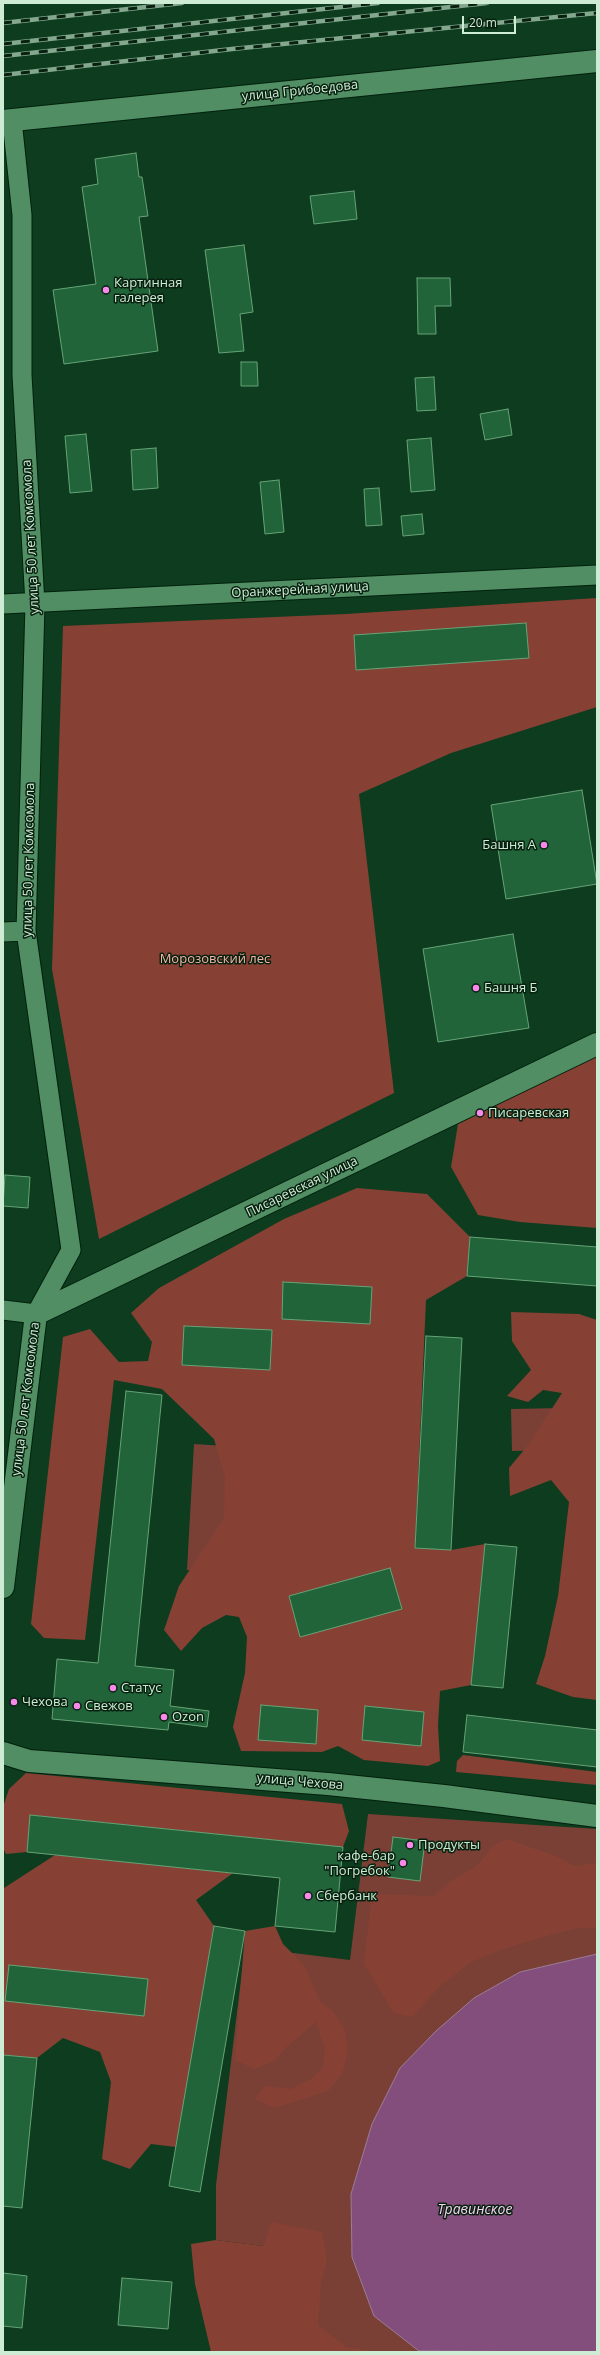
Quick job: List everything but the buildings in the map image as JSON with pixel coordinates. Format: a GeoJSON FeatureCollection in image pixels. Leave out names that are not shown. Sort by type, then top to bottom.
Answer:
{"type":"FeatureCollection","features":[{"type":"Feature","properties":{"kind":"street","name":"улица Грибоедова"},"geometry":{"type":"LineString","coordinates":[[8,121],[597,61]]}},
{"type":"Feature","properties":{"kind":"street","name":"улица 50 лет Комсомола"},"geometry":{"type":"LineString","coordinates":[[3,1587],[36,1314],[71,1250],[26,931],[35,604],[22,375],[22,215],[8,121]]}},
{"type":"Feature","properties":{"kind":"street","name":"Оранжерейная улица"},"geometry":{"type":"LineString","coordinates":[[3,604],[35,604],[597,575]]}},
{"type":"Feature","properties":{"kind":"street"},"geometry":{"type":"LineString","coordinates":[[3,932],[26,931]]}},
{"type":"Feature","properties":{"kind":"street","name":"Писаревская улица"},"geometry":{"type":"LineString","coordinates":[[36,1314],[597,1044]]}},
{"type":"Feature","properties":{"kind":"street"},"geometry":{"type":"LineString","coordinates":[[3,1310],[36,1314]]}},
{"type":"Feature","properties":{"kind":"street","name":"улица Чехова"},"geometry":{"type":"LineString","coordinates":[[3,1753],[29,1761],[328,1784],[451,1797],[597,1816]]}},
{"type":"Feature","properties":{"kind":"shaded area"},"geometry":{"type":"Polygon","coordinates":[[[562,1408],[563,1450],[512,1451],[511,1409],[562,1408]]]}},
{"type":"Feature","properties":{"kind":"shaded area"},"geometry":{"type":"Polygon","coordinates":[[[194,1444],[256,1448],[249,1573],[187,1570],[194,1444]]]}},
{"type":"Feature","properties":{"kind":"shaded area"},"geometry":{"type":"Polygon","coordinates":[[[368,1814],[597,1829],[597,2352],[306,2352],[264,2246],[216,2240],[216,2185],[245,1947],[350,1960],[368,1814]]]}},
{"type":"Feature","properties":{"kind":"green space","name":"Морозовский лес"},"geometry":{"type":"Polygon","coordinates":[[[597,598],[597,707],[451,753],[359,794],[394,1093],[99,1239],[52,969],[63,626],[346,614],[597,598]]]}},
{"type":"Feature","properties":{"kind":"green space"},"geometry":{"type":"Polygon","coordinates":[[[597,1055],[597,1228],[520,1222],[478,1215],[451,1167],[458,1124],[597,1055]]]}},
{"type":"Feature","properties":{"kind":"green space"},"geometry":{"type":"Polygon","coordinates":[[[357,1188],[427,1194],[470,1237],[467,1276],[426,1300],[415,1548],[451,1550],[485,1544],[471,1685],[440,1691],[438,1726],[440,1761],[428,1766],[364,1760],[338,1746],[322,1752],[241,1751],[233,1727],[245,1673],[247,1637],[239,1617],[226,1615],[202,1628],[181,1651],[164,1630],[179,1586],[224,1518],[225,1477],[214,1439],[162,1389],[114,1380],[85,1640],[44,1638],[31,1624],[63,1337],[90,1329],[119,1362],[148,1361],[152,1342],[131,1313],[159,1288],[284,1219],[357,1188]]]}},
{"type":"Feature","properties":{"kind":"green space"},"geometry":{"type":"Polygon","coordinates":[[[511,1312],[579,1314],[597,1320],[597,1700],[573,1697],[536,1684],[545,1656],[558,1596],[569,1502],[551,1480],[510,1496],[509,1468],[529,1444],[562,1393],[543,1390],[528,1402],[507,1396],[531,1370],[512,1341],[511,1312]]]}},
{"type":"Feature","properties":{"kind":"green space"},"geometry":{"type":"Polygon","coordinates":[[[463,1755],[597,1772],[597,1785],[456,1772],[457,1761],[463,1755]]]}},
{"type":"Feature","properties":{"kind":"green space"},"geometry":{"type":"Polygon","coordinates":[[[26,1773],[342,1804],[349,1831],[343,1847],[31,1815],[27,1852],[6,1854],[3,1848],[3,1807],[9,1789],[26,1773]]]}},
{"type":"Feature","properties":{"kind":"green space"},"geometry":{"type":"Polygon","coordinates":[[[507,1839],[558,1857],[574,1866],[597,1863],[597,1928],[578,1928],[546,1936],[500,1950],[471,1962],[440,1986],[412,2017],[394,2013],[364,1964],[372,1894],[434,1896],[451,1881],[477,1866],[493,1846],[507,1839]]]}},
{"type":"Feature","properties":{"kind":"green space"},"geometry":{"type":"Polygon","coordinates":[[[55,1855],[233,1873],[196,1900],[214,1926],[176,2147],[151,2144],[130,2169],[102,2159],[111,2082],[100,2052],[63,2038],[37,2058],[3,2055],[4,1888],[55,1855]]]}},
{"type":"Feature","properties":{"kind":"green space"},"geometry":{"type":"Polygon","coordinates":[[[275,1926],[283,1944],[304,1965],[320,2002],[333,2011],[345,2031],[348,2050],[342,2074],[328,2091],[274,2108],[255,2099],[265,2086],[291,2089],[311,2079],[323,2068],[325,2048],[316,2022],[287,2046],[275,2060],[255,2069],[235,2060],[245,1931],[275,1926]]]}},
{"type":"Feature","properties":{"kind":"green space"},"geometry":{"type":"Polygon","coordinates":[[[271,2222],[322,2232],[327,2260],[321,2282],[318,2325],[346,2347],[377,2352],[211,2352],[195,2284],[191,2244],[216,2240],[264,2246],[271,2222]]]}},
{"type":"Feature","properties":{"kind":"water","name":"Травинское"},"geometry":{"type":"Polygon","coordinates":[[[597,1954],[597,2352],[419,2351],[374,2316],[352,2257],[351,2194],[372,2124],[400,2068],[436,2031],[474,1998],[520,1972],[597,1954]]]}},
{"type":"Feature","properties":{"kind":"railway"},"geometry":{"type":"LineString","coordinates":[[3,23],[182,3]]}},
{"type":"Feature","properties":{"kind":"railway"},"geometry":{"type":"LineString","coordinates":[[3,44],[378,3]]}},
{"type":"Feature","properties":{"kind":"railway"},"geometry":{"type":"LineString","coordinates":[[3,56],[487,3]]}},
{"type":"Feature","properties":{"kind":"railway"},"geometry":{"type":"LineString","coordinates":[[3,75],[232,49],[597,13]]}},
{"type":"Feature","properties":{"kind":"place","name":"Картинная галерея"},"geometry":{"type":"Point","coordinates":[106,290]}},
{"type":"Feature","properties":{"kind":"place","name":"Башня А"},"geometry":{"type":"Point","coordinates":[544,845]}},
{"type":"Feature","properties":{"kind":"place","name":"Башня Б"},"geometry":{"type":"Point","coordinates":[476,988]}},
{"type":"Feature","properties":{"kind":"place","name":"Писаревская"},"geometry":{"type":"Point","coordinates":[480,1113]}},
{"type":"Feature","properties":{"kind":"place","name":"Статус"},"geometry":{"type":"Point","coordinates":[113,1688]}},
{"type":"Feature","properties":{"kind":"place","name":"Чехова"},"geometry":{"type":"Point","coordinates":[14,1702]}},
{"type":"Feature","properties":{"kind":"place","name":"Свежов"},"geometry":{"type":"Point","coordinates":[77,1706]}},
{"type":"Feature","properties":{"kind":"place","name":"Ozon"},"geometry":{"type":"Point","coordinates":[164,1717]}},
{"type":"Feature","properties":{"kind":"place","name":"Продукты"},"geometry":{"type":"Point","coordinates":[410,1845]}},
{"type":"Feature","properties":{"kind":"place","name":"кафе-бар \"Погребок\""},"geometry":{"type":"Point","coordinates":[403,1863]}},
{"type":"Feature","properties":{"kind":"place","name":"Сбербанк"},"geometry":{"type":"Point","coordinates":[308,1896]}}]}
